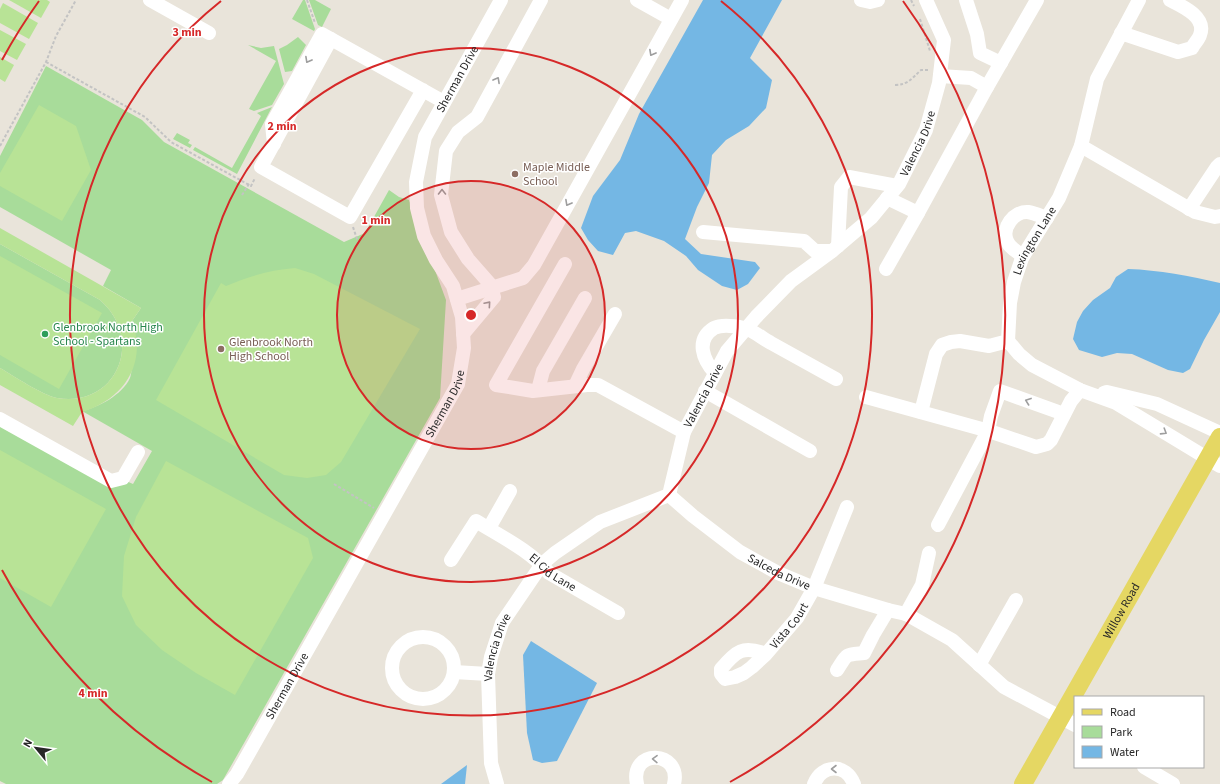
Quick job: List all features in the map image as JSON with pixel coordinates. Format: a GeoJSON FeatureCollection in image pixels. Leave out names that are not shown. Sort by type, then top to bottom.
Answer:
{"type":"FeatureCollection","features":[{"type":"Feature","properties":{"kind":"main road","name":"Willow Road"},"geometry":{"type":"LineString","coordinates":[[1082,696],[1214,463],[1220,437]]}},
{"type":"Feature","properties":{"kind":"main road","name":"Willow Road"},"geometry":{"type":"LineString","coordinates":[[1023,784],[1074,710]]}},
{"type":"Feature","properties":{"kind":"street"},"geometry":{"type":"LineString","coordinates":[[150,0],[209,33]]}},
{"type":"Feature","properties":{"kind":"street","name":"Sherman Drive"},"geometry":{"type":"LineString","coordinates":[[229,784],[237,774],[458,384],[464,348],[462,317],[453,286],[436,260],[424,236],[417,208],[416,182],[425,137],[501,0]]}},
{"type":"Feature","properties":{"kind":"street"},"geometry":{"type":"LineString","coordinates":[[463,334],[494,297],[490,284],[468,258],[451,232],[441,195],[446,151],[458,132],[477,118],[541,0]]}},
{"type":"Feature","properties":{"kind":"street"},"geometry":{"type":"LineString","coordinates":[[637,0],[671,19]]}},
{"type":"Feature","properties":{"kind":"street"},"geometry":{"type":"LineString","coordinates":[[457,299],[523,278],[534,265],[682,0]]}},
{"type":"Feature","properties":{"kind":"street"},"geometry":{"type":"LineString","coordinates":[[861,0],[870,2],[878,0]]}},
{"type":"Feature","properties":{"kind":"street"},"geometry":{"type":"LineString","coordinates":[[966,0],[977,34],[980,53],[1001,63]]}},
{"type":"Feature","properties":{"kind":"street"},"geometry":{"type":"LineString","coordinates":[[886,269],[1037,0]]}},
{"type":"Feature","properties":{"kind":"street","name":"Lexington Lane"},"geometry":{"type":"LineString","coordinates":[[1008,340],[1010,303],[1014,282],[1023,256],[1060,198],[1081,146],[1097,79],[1139,0]]}},
{"type":"Feature","properties":{"kind":"street"},"geometry":{"type":"LineString","coordinates":[[1121,33],[1178,52],[1192,48],[1201,34],[1201,24],[1192,12],[1170,0]]}},
{"type":"Feature","properties":{"kind":"street","name":"Valencia Drive"},"geometry":{"type":"LineString","coordinates":[[497,784],[491,763],[488,674],[491,657],[502,623],[542,564],[556,553],[600,522],[669,495],[684,432],[692,420],[705,391],[727,351],[791,281],[835,249],[871,218],[897,186],[926,130],[936,73],[944,40],[920,3]]}},
{"type":"Feature","properties":{"kind":"street"},"geometry":{"type":"LineString","coordinates":[[423,90],[350,217],[261,167],[332,39],[423,90],[444,102]]}},
{"type":"Feature","properties":{"kind":"street"},"geometry":{"type":"LineString","coordinates":[[936,73],[971,78],[987,87]]}},
{"type":"Feature","properties":{"kind":"street"},"geometry":{"type":"LineString","coordinates":[[1081,146],[1189,209],[1215,217],[1220,216]]}},
{"type":"Feature","properties":{"kind":"street"},"geometry":{"type":"LineString","coordinates":[[1189,209],[1220,164]]}},
{"type":"Feature","properties":{"kind":"street"},"geometry":{"type":"LineString","coordinates":[[702,232],[804,241],[815,251],[835,249],[841,187],[849,177],[897,186]]}},
{"type":"Feature","properties":{"kind":"street"},"geometry":{"type":"LineString","coordinates":[[887,198],[918,213]]}},
{"type":"Feature","properties":{"kind":"street"},"geometry":{"type":"LineString","coordinates":[[1023,256],[1007,243],[1005,236],[1008,224],[1020,213],[1028,212],[1046,218]]}},
{"type":"Feature","properties":{"kind":"street"},"geometry":{"type":"LineString","coordinates":[[565,264],[496,385],[532,391],[598,385],[684,432]]}},
{"type":"Feature","properties":{"kind":"street"},"geometry":{"type":"LineString","coordinates":[[538,390],[542,371],[585,298]]}},
{"type":"Feature","properties":{"kind":"street"},"geometry":{"type":"LineString","coordinates":[[575,386],[583,369],[615,314]]}},
{"type":"Feature","properties":{"kind":"street"},"geometry":{"type":"LineString","coordinates":[[715,373],[708,366],[704,358],[702,346],[705,337],[714,328],[728,326],[746,329],[836,379]]}},
{"type":"Feature","properties":{"kind":"street"},"geometry":{"type":"LineString","coordinates":[[921,412],[936,354],[942,345],[960,341],[989,346],[1008,340],[1019,354],[1032,366],[1086,393],[1116,403],[1214,463]]}},
{"type":"Feature","properties":{"kind":"street"},"geometry":{"type":"LineString","coordinates":[[705,391],[810,451]]}},
{"type":"Feature","properties":{"kind":"street"},"geometry":{"type":"LineString","coordinates":[[938,525],[988,431],[990,416],[1000,391],[1064,414]]}},
{"type":"Feature","properties":{"kind":"street"},"geometry":{"type":"LineString","coordinates":[[866,397],[988,431],[1036,447],[1042,446],[1051,440],[1071,401],[1086,393],[1107,392],[1157,404],[1220,433]]}},
{"type":"Feature","properties":{"kind":"street"},"geometry":{"type":"LineString","coordinates":[[1141,418],[1148,402]]}},
{"type":"Feature","properties":{"kind":"street"},"geometry":{"type":"LineString","coordinates":[[0,419],[111,481],[123,478],[138,452]]}},
{"type":"Feature","properties":{"kind":"street"},"geometry":{"type":"LineString","coordinates":[[489,528],[510,491]]}},
{"type":"Feature","properties":{"kind":"street","name":"Salceda Drive"},"geometry":{"type":"LineString","coordinates":[[669,495],[693,516],[740,552],[778,573],[814,588],[906,614],[952,640],[1004,687],[1068,721]]}},
{"type":"Feature","properties":{"kind":"street","name":"Vista Court"},"geometry":{"type":"LineString","coordinates":[[766,654],[797,618],[814,588],[847,507]]}},
{"type":"Feature","properties":{"kind":"street","name":"El Cid Lane"},"geometry":{"type":"LineString","coordinates":[[451,560],[476,521],[489,528],[542,564],[549,573],[618,613]]}},
{"type":"Feature","properties":{"kind":"street"},"geometry":{"type":"LineString","coordinates":[[906,614],[922,585],[929,553]]}},
{"type":"Feature","properties":{"kind":"street"},"geometry":{"type":"LineString","coordinates":[[979,665],[1016,600]]}},
{"type":"Feature","properties":{"kind":"street"},"geometry":{"type":"LineString","coordinates":[[837,670],[845,657],[850,654],[864,653],[888,610]]}},
{"type":"Feature","properties":{"kind":"street"},"geometry":{"type":"LineString","coordinates":[[426,637],[436,640],[444,645],[454,662],[454,672],[451,682],[445,691],[436,697],[425,700],[414,699],[405,694],[397,686],[393,676],[392,665],[394,656],[408,641],[426,637]]}},
{"type":"Feature","properties":{"kind":"street"},"geometry":{"type":"LineString","coordinates":[[454,672],[488,674]]}},
{"type":"Feature","properties":{"kind":"street"},"geometry":{"type":"LineString","coordinates":[[637,784],[636,772],[639,766],[648,759],[661,758],[672,766],[674,772],[674,784]]}},
{"type":"Feature","properties":{"kind":"street"},"geometry":{"type":"LineString","coordinates":[[814,784],[821,773],[834,768],[847,773],[852,778],[854,784]]}},
{"type":"Feature","properties":{"kind":"street"},"geometry":{"type":"LineString","coordinates":[[1145,768],[1157,780],[1173,784]]}},
{"type":"Feature","properties":{"kind":"path"},"geometry":{"type":"LineString","coordinates":[[0,146],[46,62],[56,36],[76,0]]}},
{"type":"Feature","properties":{"kind":"path"},"geometry":{"type":"LineString","coordinates":[[307,0],[318,29]]}},
{"type":"Feature","properties":{"kind":"path"},"geometry":{"type":"LineString","coordinates":[[911,0],[920,3]]}},
{"type":"Feature","properties":{"kind":"path"},"geometry":{"type":"LineString","coordinates":[[918,13],[930,52]]}},
{"type":"Feature","properties":{"kind":"path"},"geometry":{"type":"LineString","coordinates":[[46,62],[145,117],[171,142],[251,186],[261,167]]}},
{"type":"Feature","properties":{"kind":"path"},"geometry":{"type":"LineString","coordinates":[[895,85],[907,83],[921,70],[936,73]]}},
{"type":"Feature","properties":{"kind":"path"},"geometry":{"type":"LineString","coordinates":[[242,195],[249,184]]}},
{"type":"Feature","properties":{"kind":"path"},"geometry":{"type":"LineString","coordinates":[[334,484],[385,514]]}},
{"type":"Feature","properties":{"kind":"green space"},"geometry":{"type":"Polygon","coordinates":[[[9,0],[47,0],[50,2],[41,18],[9,0]]]}},
{"type":"Feature","properties":{"kind":"green space"},"geometry":{"type":"Polygon","coordinates":[[[303,0],[305,0],[315,29],[314,31],[292,19],[303,0]]]}},
{"type":"Feature","properties":{"kind":"green space"},"geometry":{"type":"Polygon","coordinates":[[[309,0],[315,0],[331,9],[322,27],[318,25],[309,0]]]}},
{"type":"Feature","properties":{"kind":"green space"},"geometry":{"type":"Polygon","coordinates":[[[3,3],[38,23],[29,39],[0,23],[0,9],[3,3]]]}},
{"type":"Feature","properties":{"kind":"green space"},"geometry":{"type":"Polygon","coordinates":[[[0,30],[26,44],[17,60],[0,51],[0,30]]]}},
{"type":"Feature","properties":{"kind":"green space"},"geometry":{"type":"Polygon","coordinates":[[[298,37],[306,45],[292,71],[285,72],[279,49],[298,37]]]}},
{"type":"Feature","properties":{"kind":"green space"},"geometry":{"type":"Polygon","coordinates":[[[248,45],[261,48],[274,46],[284,84],[272,105],[254,111],[249,109],[276,61],[248,45]]]}},
{"type":"Feature","properties":{"kind":"green space"},"geometry":{"type":"Polygon","coordinates":[[[0,57],[14,65],[5,82],[0,79],[0,57]]]}},
{"type":"Feature","properties":{"kind":"green space","name":"Glenbrook North High School"},"geometry":{"type":"Polygon","coordinates":[[[46,66],[142,120],[164,142],[344,242],[365,233],[389,190],[399,197],[409,200],[446,300],[440,398],[223,780],[217,784],[6,784],[0,781],[0,425],[133,484],[152,451],[82,411],[96,407],[116,395],[122,390],[130,378],[133,362],[135,328],[132,321],[141,308],[103,286],[111,270],[0,207],[0,156],[46,66]]]}},
{"type":"Feature","properties":{"kind":"green space"},"geometry":{"type":"Polygon","coordinates":[[[39,105],[76,126],[91,170],[62,221],[0,186],[0,173],[39,105]]]}},
{"type":"Feature","properties":{"kind":"green space"},"geometry":{"type":"Polygon","coordinates":[[[272,107],[237,174],[193,150],[195,147],[232,168],[261,116],[257,113],[272,107]]]}},
{"type":"Feature","properties":{"kind":"green space"},"geometry":{"type":"Polygon","coordinates":[[[177,133],[190,140],[188,143],[192,145],[190,148],[173,139],[177,133]]]}},
{"type":"Feature","properties":{"kind":"green space"},"geometry":{"type":"Polygon","coordinates":[[[0,228],[141,308],[132,321],[136,337],[137,352],[134,366],[128,378],[120,389],[109,399],[82,412],[73,426],[0,385],[0,368],[51,396],[57,398],[78,398],[95,392],[109,382],[118,367],[122,351],[121,333],[114,316],[100,300],[0,244],[0,228]]]}},
{"type":"Feature","properties":{"kind":"green space","name":"Glenbrook North High School - Spartans"},"geometry":{"type":"Polygon","coordinates":[[[0,244],[100,300],[114,316],[121,333],[122,351],[118,367],[109,382],[95,392],[78,398],[57,398],[36,389],[0,368],[0,244]]]}},
{"type":"Feature","properties":{"kind":"green space","name":"Glenbrook North High School - Spartans"},"geometry":{"type":"Polygon","coordinates":[[[0,256],[102,313],[59,389],[0,355],[0,256]]]}},
{"type":"Feature","properties":{"kind":"green space"},"geometry":{"type":"Polygon","coordinates":[[[295,268],[314,274],[420,329],[341,462],[326,475],[307,478],[284,475],[156,400],[221,283],[226,286],[260,274],[295,268]]]}},
{"type":"Feature","properties":{"kind":"green space"},"geometry":{"type":"Polygon","coordinates":[[[0,450],[106,509],[51,607],[0,578],[0,450]]]}},
{"type":"Feature","properties":{"kind":"green space"},"geometry":{"type":"Polygon","coordinates":[[[166,461],[308,538],[313,558],[235,695],[196,673],[162,650],[136,625],[122,596],[124,556],[136,517],[166,461]]]}},
{"type":"Feature","properties":{"kind":"water"},"geometry":{"type":"Polygon","coordinates":[[[703,0],[782,0],[750,58],[772,80],[766,108],[749,126],[726,140],[712,155],[709,183],[697,207],[685,239],[701,254],[755,262],[760,268],[748,284],[737,290],[722,286],[698,270],[686,256],[664,241],[636,231],[625,233],[613,255],[598,251],[588,240],[581,228],[593,196],[620,160],[639,114],[703,0]]]}},
{"type":"Feature","properties":{"kind":"water"},"geometry":{"type":"Polygon","coordinates":[[[1128,269],[1174,274],[1220,283],[1220,312],[1190,369],[1183,373],[1168,370],[1132,354],[1117,353],[1102,357],[1079,350],[1073,339],[1077,322],[1083,311],[1093,300],[1110,288],[1116,277],[1128,269]]]}},
{"type":"Feature","properties":{"kind":"water"},"geometry":{"type":"Polygon","coordinates":[[[531,641],[597,683],[557,761],[542,763],[533,760],[527,733],[523,655],[531,641]]]}},
{"type":"Feature","properties":{"kind":"water"},"geometry":{"type":"Polygon","coordinates":[[[467,765],[465,784],[441,784],[467,765]]]}},
{"type":"Feature","properties":{"kind":"place","name":"Maple Middle School"},"geometry":{"type":"Point","coordinates":[515,174]}},
{"type":"Feature","properties":{"kind":"place","name":"Glenbrook North High School - Spartans"},"geometry":{"type":"Point","coordinates":[45,334]}},
{"type":"Feature","properties":{"kind":"place","name":"Glenbrook North High School"},"geometry":{"type":"Point","coordinates":[221,349]}}]}
